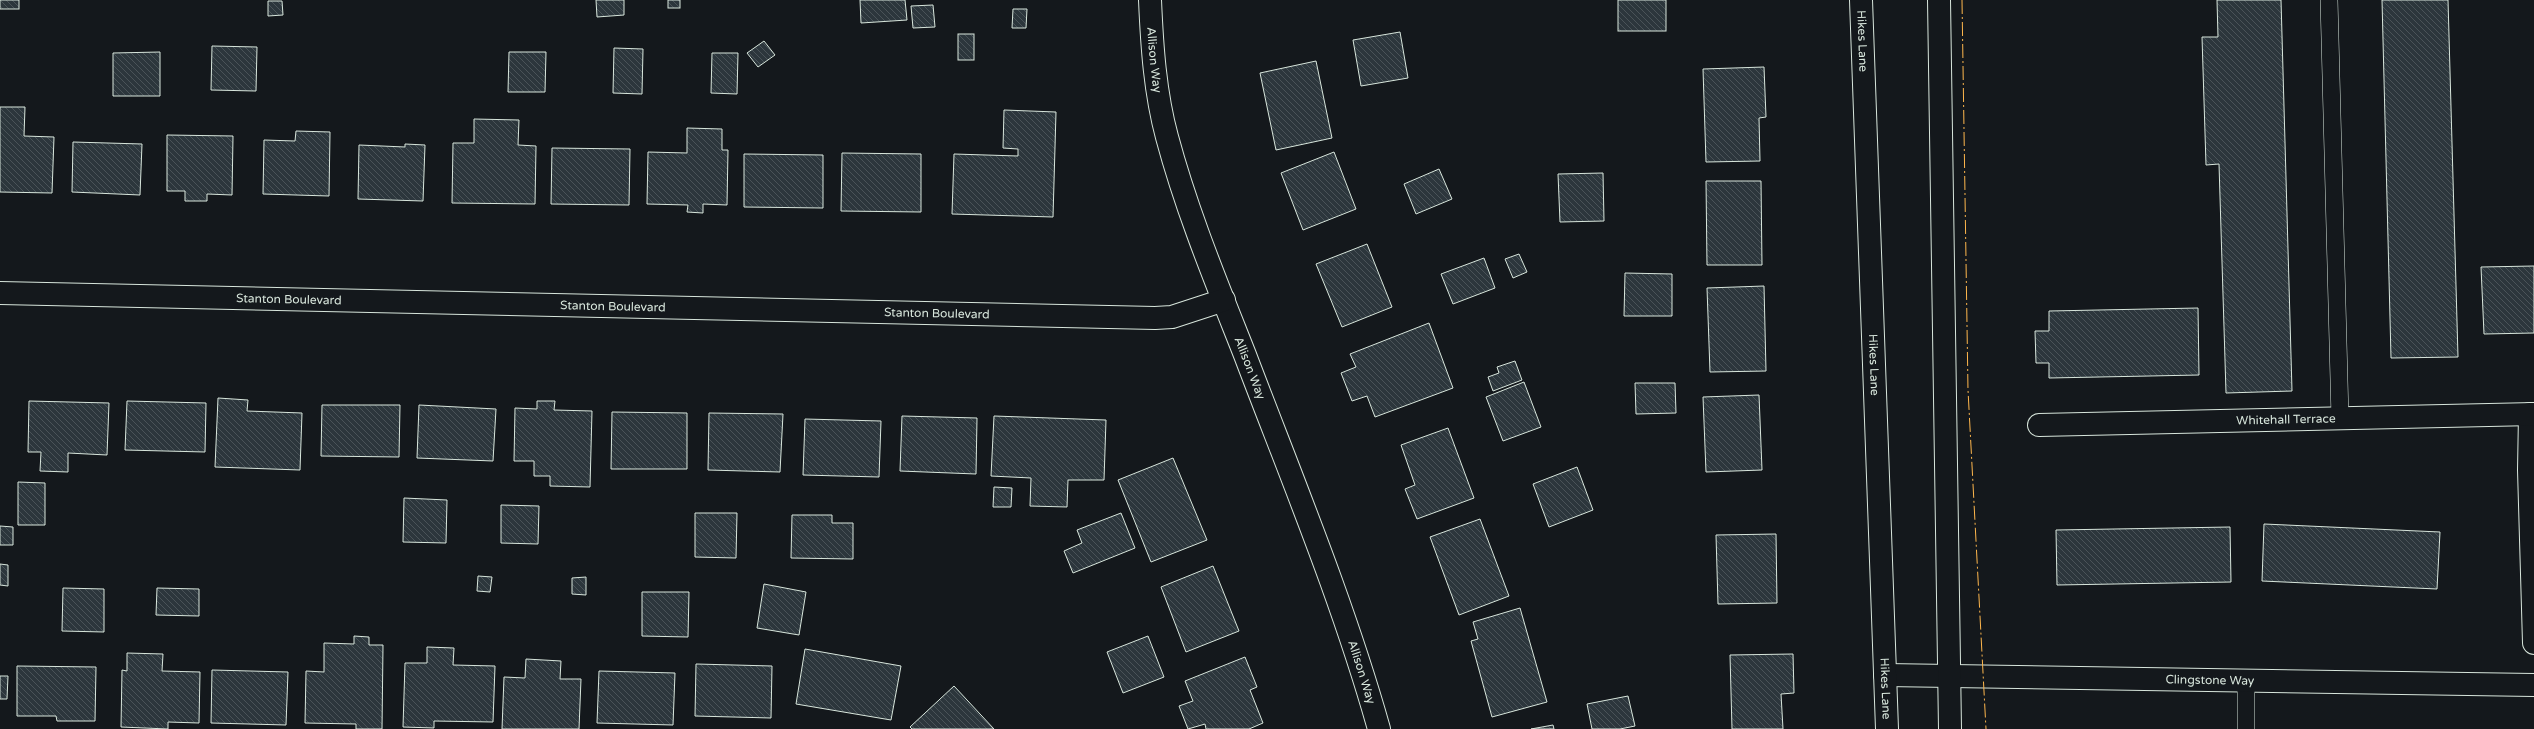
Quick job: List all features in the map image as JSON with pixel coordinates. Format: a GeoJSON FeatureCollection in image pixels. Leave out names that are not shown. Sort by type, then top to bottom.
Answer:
{"type":"FeatureCollection","features":[{"type":"Feature","properties":{"kind":"street","name":"Allison Way"},"geometry":{"type":"LineString","coordinates":[[1150,0],[1153,66],[1167,136],[1224,300],[1321,553],[1365,680],[1379,729]]}},
{"type":"Feature","properties":{"kind":"street","name":"Hikes Lane"},"geometry":{"type":"LineString","coordinates":[[1861,0],[1887,729]]}},
{"type":"Feature","properties":{"kind":"street"},"geometry":{"type":"LineString","coordinates":[[1939,0],[1950,729]]}},
{"type":"Feature","properties":{"kind":"street","name":"Stanton Boulevard"},"geometry":{"type":"LineString","coordinates":[[0,293],[1154,318],[1172,317],[1224,300]]}},
{"type":"Feature","properties":{"kind":"street"},"geometry":{"type":"LineString","coordinates":[[2532,414],[2529,470],[2534,643]]}},
{"type":"Feature","properties":{"kind":"street","name":"Whitehall Terrace"},"geometry":{"type":"LineString","coordinates":[[2039,425],[2532,414]]}},
{"type":"Feature","properties":{"kind":"street","name":"Clingstone Way"},"geometry":{"type":"LineString","coordinates":[[1885,675],[2534,685]]}},
{"type":"Feature","properties":{"kind":"lane"},"geometry":{"type":"LineString","coordinates":[[2329,0],[2340,418]]}},
{"type":"Feature","properties":{"kind":"lane"},"geometry":{"type":"LineString","coordinates":[[2246,680],[2246,729]]}},
{"type":"Feature","properties":{"kind":"building"},"geometry":{"type":"Polygon","coordinates":[[[0,0],[19,0],[19,9],[0,9],[0,0]]]}},
{"type":"Feature","properties":{"kind":"building"},"geometry":{"type":"Polygon","coordinates":[[[596,0],[624,0],[624,15],[597,17],[596,0]]]}},
{"type":"Feature","properties":{"kind":"building"},"geometry":{"type":"Polygon","coordinates":[[[668,0],[680,0],[680,8],[668,8],[668,0]]]}},
{"type":"Feature","properties":{"kind":"building"},"geometry":{"type":"Polygon","coordinates":[[[860,0],[905,0],[907,20],[861,23],[860,0]]]}},
{"type":"Feature","properties":{"kind":"building"},"geometry":{"type":"Polygon","coordinates":[[[1618,0],[1666,0],[1666,31],[1618,31],[1618,0]]]}},
{"type":"Feature","properties":{"kind":"building"},"geometry":{"type":"Polygon","coordinates":[[[2217,0],[2281,0],[2292,391],[2226,393],[2219,164],[2206,165],[2202,37],[2218,37],[2217,0]]]}},
{"type":"Feature","properties":{"kind":"building"},"geometry":{"type":"Polygon","coordinates":[[[2382,0],[2448,0],[2458,357],[2391,358],[2382,0]]]}},
{"type":"Feature","properties":{"kind":"building"},"geometry":{"type":"Polygon","coordinates":[[[268,1],[282,1],[283,15],[268,16],[268,1]]]}},
{"type":"Feature","properties":{"kind":"building"},"geometry":{"type":"Polygon","coordinates":[[[933,5],[935,27],[913,28],[911,6],[933,5]]]}},
{"type":"Feature","properties":{"kind":"building"},"geometry":{"type":"Polygon","coordinates":[[[1013,9],[1027,9],[1026,28],[1012,28],[1013,9]]]}},
{"type":"Feature","properties":{"kind":"building"},"geometry":{"type":"Polygon","coordinates":[[[1400,32],[1408,78],[1361,86],[1353,40],[1400,32]]]}},
{"type":"Feature","properties":{"kind":"building"},"geometry":{"type":"Polygon","coordinates":[[[958,34],[974,34],[974,60],[958,60],[958,34]]]}},
{"type":"Feature","properties":{"kind":"building"},"geometry":{"type":"Polygon","coordinates":[[[764,41],[775,55],[758,67],[747,53],[764,41]]]}},
{"type":"Feature","properties":{"kind":"building"},"geometry":{"type":"Polygon","coordinates":[[[212,46],[257,47],[256,91],[211,90],[212,46]]]}},
{"type":"Feature","properties":{"kind":"building"},"geometry":{"type":"Polygon","coordinates":[[[614,48],[643,49],[642,94],[613,93],[614,48]]]}},
{"type":"Feature","properties":{"kind":"building"},"geometry":{"type":"Polygon","coordinates":[[[160,52],[160,96],[113,96],[113,53],[160,52]]]}},
{"type":"Feature","properties":{"kind":"building"},"geometry":{"type":"Polygon","coordinates":[[[509,52],[546,52],[545,92],[508,92],[509,52]]]}},
{"type":"Feature","properties":{"kind":"building"},"geometry":{"type":"Polygon","coordinates":[[[712,53],[738,53],[737,94],[711,93],[712,53]]]}},
{"type":"Feature","properties":{"kind":"building"},"geometry":{"type":"Polygon","coordinates":[[[1316,61],[1332,138],[1276,150],[1260,73],[1316,61]]]}},
{"type":"Feature","properties":{"kind":"building"},"geometry":{"type":"Polygon","coordinates":[[[1764,67],[1766,117],[1759,118],[1760,161],[1706,162],[1703,69],[1764,67]]]}},
{"type":"Feature","properties":{"kind":"building"},"geometry":{"type":"Polygon","coordinates":[[[0,107],[25,107],[24,136],[54,137],[52,193],[0,192],[0,107]]]}},
{"type":"Feature","properties":{"kind":"building"},"geometry":{"type":"Polygon","coordinates":[[[1004,110],[1056,112],[1053,217],[952,214],[954,154],[1018,156],[1018,149],[1003,148],[1004,110]]]}},
{"type":"Feature","properties":{"kind":"building"},"geometry":{"type":"Polygon","coordinates":[[[474,119],[519,120],[518,145],[536,146],[535,204],[452,203],[453,143],[474,143],[474,119]]]}},
{"type":"Feature","properties":{"kind":"building"},"geometry":{"type":"Polygon","coordinates":[[[687,128],[722,129],[722,150],[728,150],[727,205],[703,204],[703,213],[687,212],[688,205],[647,204],[648,152],[687,153],[687,128]]]}},
{"type":"Feature","properties":{"kind":"building"},"geometry":{"type":"Polygon","coordinates":[[[296,131],[330,132],[329,196],[263,194],[264,140],[295,141],[296,131]]]}},
{"type":"Feature","properties":{"kind":"building"},"geometry":{"type":"Polygon","coordinates":[[[167,135],[233,136],[232,195],[207,194],[207,201],[185,201],[185,191],[167,191],[167,135]]]}},
{"type":"Feature","properties":{"kind":"building"},"geometry":{"type":"Polygon","coordinates":[[[73,142],[142,144],[140,195],[72,192],[73,142]]]}},
{"type":"Feature","properties":{"kind":"building"},"geometry":{"type":"Polygon","coordinates":[[[405,144],[425,145],[423,201],[358,199],[359,145],[405,147],[405,144]]]}},
{"type":"Feature","properties":{"kind":"building"},"geometry":{"type":"Polygon","coordinates":[[[552,148],[630,149],[629,205],[551,204],[552,148]]]}},
{"type":"Feature","properties":{"kind":"building"},"geometry":{"type":"Polygon","coordinates":[[[1334,152],[1356,209],[1303,230],[1281,173],[1334,152]]]}},
{"type":"Feature","properties":{"kind":"building"},"geometry":{"type":"Polygon","coordinates":[[[842,153],[921,154],[921,212],[841,211],[842,153]]]}},
{"type":"Feature","properties":{"kind":"building"},"geometry":{"type":"Polygon","coordinates":[[[744,154],[823,155],[823,208],[744,207],[744,154]]]}},
{"type":"Feature","properties":{"kind":"building"},"geometry":{"type":"Polygon","coordinates":[[[1439,169],[1452,199],[1416,214],[1404,184],[1439,169]]]}},
{"type":"Feature","properties":{"kind":"building"},"geometry":{"type":"Polygon","coordinates":[[[1603,173],[1604,221],[1560,222],[1558,174],[1603,173]]]}},
{"type":"Feature","properties":{"kind":"building"},"geometry":{"type":"Polygon","coordinates":[[[1706,181],[1761,181],[1762,265],[1707,265],[1706,181]]]}},
{"type":"Feature","properties":{"kind":"building"},"geometry":{"type":"Polygon","coordinates":[[[1367,244],[1392,307],[1342,327],[1316,264],[1367,244]]]}},
{"type":"Feature","properties":{"kind":"building"},"geometry":{"type":"Polygon","coordinates":[[[1519,254],[1527,272],[1513,278],[1505,259],[1519,254]]]}},
{"type":"Feature","properties":{"kind":"building"},"geometry":{"type":"Polygon","coordinates":[[[1484,258],[1495,288],[1453,304],[1441,274],[1484,258]]]}},
{"type":"Feature","properties":{"kind":"building"},"geometry":{"type":"Polygon","coordinates":[[[2534,266],[2534,333],[2484,334],[2481,267],[2534,266]]]}},
{"type":"Feature","properties":{"kind":"building"},"geometry":{"type":"Polygon","coordinates":[[[1625,273],[1672,274],[1672,316],[1624,316],[1625,273]]]}},
{"type":"Feature","properties":{"kind":"building"},"geometry":{"type":"Polygon","coordinates":[[[1764,286],[1766,371],[1710,372],[1707,288],[1764,286]]]}},
{"type":"Feature","properties":{"kind":"building"},"geometry":{"type":"Polygon","coordinates":[[[2198,308],[2199,375],[2049,378],[2049,363],[2036,363],[2035,331],[2049,331],[2049,311],[2198,308]]]}},
{"type":"Feature","properties":{"kind":"building"},"geometry":{"type":"Polygon","coordinates":[[[1429,323],[1453,388],[1375,417],[1367,396],[1352,401],[1341,373],[1356,367],[1350,354],[1429,323]]]}},
{"type":"Feature","properties":{"kind":"building"},"geometry":{"type":"Polygon","coordinates":[[[1515,361],[1522,380],[1493,391],[1488,377],[1499,373],[1497,367],[1515,361]]]}},
{"type":"Feature","properties":{"kind":"building"},"geometry":{"type":"Polygon","coordinates":[[[1524,382],[1541,427],[1503,441],[1486,397],[1524,382]]]}},
{"type":"Feature","properties":{"kind":"building"},"geometry":{"type":"Polygon","coordinates":[[[1635,383],[1675,383],[1676,413],[1636,414],[1635,383]]]}},
{"type":"Feature","properties":{"kind":"building"},"geometry":{"type":"Polygon","coordinates":[[[1759,395],[1762,470],[1706,472],[1703,397],[1759,395]]]}},
{"type":"Feature","properties":{"kind":"building"},"geometry":{"type":"Polygon","coordinates":[[[218,398],[248,400],[247,411],[302,413],[300,470],[215,467],[218,398]]]}},
{"type":"Feature","properties":{"kind":"building"},"geometry":{"type":"Polygon","coordinates":[[[29,401],[109,403],[107,455],[68,453],[68,472],[40,471],[41,452],[28,452],[29,401]]]}},
{"type":"Feature","properties":{"kind":"building"},"geometry":{"type":"Polygon","coordinates":[[[127,401],[206,403],[205,452],[125,450],[127,401]]]}},
{"type":"Feature","properties":{"kind":"building"},"geometry":{"type":"Polygon","coordinates":[[[537,401],[555,401],[554,410],[592,411],[590,487],[550,486],[550,476],[534,476],[534,461],[514,461],[515,408],[537,409],[537,401]]]}},
{"type":"Feature","properties":{"kind":"building"},"geometry":{"type":"Polygon","coordinates":[[[322,405],[400,405],[399,457],[321,456],[322,405]]]}},
{"type":"Feature","properties":{"kind":"building"},"geometry":{"type":"Polygon","coordinates":[[[419,405],[496,409],[493,461],[417,458],[419,405]]]}},
{"type":"Feature","properties":{"kind":"building"},"geometry":{"type":"Polygon","coordinates":[[[612,412],[687,413],[687,469],[611,469],[612,412]]]}},
{"type":"Feature","properties":{"kind":"building"},"geometry":{"type":"Polygon","coordinates":[[[709,413],[783,414],[780,472],[708,470],[709,413]]]}},
{"type":"Feature","properties":{"kind":"building"},"geometry":{"type":"Polygon","coordinates":[[[902,416],[977,418],[976,474],[900,471],[902,416]]]}},
{"type":"Feature","properties":{"kind":"building"},"geometry":{"type":"Polygon","coordinates":[[[994,416],[1106,420],[1104,480],[1068,480],[1067,507],[1030,506],[1031,478],[991,476],[994,416]]]}},
{"type":"Feature","properties":{"kind":"building"},"geometry":{"type":"Polygon","coordinates":[[[805,419],[881,421],[879,477],[803,475],[805,419]]]}},
{"type":"Feature","properties":{"kind":"building"},"geometry":{"type":"Polygon","coordinates":[[[1448,428],[1474,498],[1417,519],[1405,489],[1415,485],[1401,445],[1448,428]]]}},
{"type":"Feature","properties":{"kind":"building"},"geometry":{"type":"Polygon","coordinates":[[[1173,458],[1207,540],[1151,562],[1118,480],[1173,458]]]}},
{"type":"Feature","properties":{"kind":"building"},"geometry":{"type":"Polygon","coordinates":[[[1577,467],[1593,510],[1549,527],[1533,484],[1577,467]]]}},
{"type":"Feature","properties":{"kind":"building"},"geometry":{"type":"Polygon","coordinates":[[[18,482],[45,483],[45,525],[18,525],[18,482]]]}},
{"type":"Feature","properties":{"kind":"building"},"geometry":{"type":"Polygon","coordinates":[[[994,487],[1012,488],[1011,507],[993,507],[994,487]]]}},
{"type":"Feature","properties":{"kind":"building"},"geometry":{"type":"Polygon","coordinates":[[[404,498],[447,500],[446,543],[403,542],[404,498]]]}},
{"type":"Feature","properties":{"kind":"building"},"geometry":{"type":"Polygon","coordinates":[[[501,505],[539,506],[538,544],[501,543],[501,505]]]}},
{"type":"Feature","properties":{"kind":"building"},"geometry":{"type":"Polygon","coordinates":[[[695,513],[737,513],[736,558],[695,557],[695,513]]]}},
{"type":"Feature","properties":{"kind":"building"},"geometry":{"type":"Polygon","coordinates":[[[1121,513],[1135,548],[1073,573],[1064,551],[1082,543],[1077,530],[1121,513]]]}},
{"type":"Feature","properties":{"kind":"building"},"geometry":{"type":"Polygon","coordinates":[[[792,515],[832,515],[832,523],[853,523],[853,559],[791,558],[792,515]]]}},
{"type":"Feature","properties":{"kind":"building"},"geometry":{"type":"Polygon","coordinates":[[[1480,519],[1509,596],[1459,615],[1430,537],[1480,519]]]}},
{"type":"Feature","properties":{"kind":"building"},"geometry":{"type":"Polygon","coordinates":[[[2264,524],[2440,532],[2437,589],[2262,581],[2264,524]]]}},
{"type":"Feature","properties":{"kind":"building"},"geometry":{"type":"Polygon","coordinates":[[[0,526],[13,527],[13,545],[0,545],[0,526]]]}},
{"type":"Feature","properties":{"kind":"building"},"geometry":{"type":"Polygon","coordinates":[[[2230,527],[2231,582],[2057,585],[2056,530],[2230,527]]]}},
{"type":"Feature","properties":{"kind":"building"},"geometry":{"type":"Polygon","coordinates":[[[1776,534],[1777,603],[1718,604],[1716,535],[1776,534]]]}},
{"type":"Feature","properties":{"kind":"building"},"geometry":{"type":"Polygon","coordinates":[[[0,564],[8,565],[8,586],[0,585],[0,564]]]}},
{"type":"Feature","properties":{"kind":"building"},"geometry":{"type":"Polygon","coordinates":[[[1213,566],[1239,631],[1186,652],[1161,587],[1213,566]]]}},
{"type":"Feature","properties":{"kind":"building"},"geometry":{"type":"Polygon","coordinates":[[[478,576],[492,577],[490,592],[477,591],[478,576]]]}},
{"type":"Feature","properties":{"kind":"building"},"geometry":{"type":"Polygon","coordinates":[[[586,577],[586,595],[572,594],[572,578],[586,577]]]}},
{"type":"Feature","properties":{"kind":"building"},"geometry":{"type":"Polygon","coordinates":[[[764,584],[806,592],[799,635],[757,628],[764,584]]]}},
{"type":"Feature","properties":{"kind":"building"},"geometry":{"type":"Polygon","coordinates":[[[63,588],[104,589],[104,632],[62,631],[63,588]]]}},
{"type":"Feature","properties":{"kind":"building"},"geometry":{"type":"Polygon","coordinates":[[[157,588],[199,589],[199,616],[156,615],[157,588]]]}},
{"type":"Feature","properties":{"kind":"building"},"geometry":{"type":"Polygon","coordinates":[[[642,592],[689,592],[688,637],[642,636],[642,592]]]}},
{"type":"Feature","properties":{"kind":"building"},"geometry":{"type":"Polygon","coordinates":[[[1520,608],[1547,702],[1492,717],[1471,641],[1478,639],[1473,622],[1520,608]]]}},
{"type":"Feature","properties":{"kind":"building"},"geometry":{"type":"Polygon","coordinates":[[[354,636],[369,637],[369,645],[383,645],[382,729],[356,729],[356,724],[305,723],[306,671],[324,672],[324,643],[354,644],[354,636]]]}},
{"type":"Feature","properties":{"kind":"building"},"geometry":{"type":"Polygon","coordinates":[[[1148,636],[1164,677],[1123,693],[1107,652],[1148,636]]]}},
{"type":"Feature","properties":{"kind":"building"},"geometry":{"type":"Polygon","coordinates":[[[427,647],[454,648],[453,665],[495,666],[493,722],[434,721],[434,728],[403,727],[405,663],[427,663],[427,647]]]}},
{"type":"Feature","properties":{"kind":"building"},"geometry":{"type":"Polygon","coordinates":[[[805,649],[901,666],[891,720],[796,704],[805,649]]]}},
{"type":"Feature","properties":{"kind":"building"},"geometry":{"type":"Polygon","coordinates":[[[127,653],[163,654],[162,671],[200,672],[199,723],[168,722],[168,729],[121,727],[122,670],[127,671],[127,653]]]}},
{"type":"Feature","properties":{"kind":"building"},"geometry":{"type":"Polygon","coordinates":[[[1793,654],[1794,693],[1781,694],[1783,729],[1732,729],[1730,655],[1793,654]]]}},
{"type":"Feature","properties":{"kind":"building"},"geometry":{"type":"Polygon","coordinates":[[[1245,657],[1257,687],[1250,690],[1263,723],[1249,729],[1206,729],[1205,724],[1188,729],[1179,706],[1193,701],[1185,681],[1245,657]]]}},
{"type":"Feature","properties":{"kind":"building"},"geometry":{"type":"Polygon","coordinates":[[[526,659],[561,661],[560,679],[581,679],[579,729],[502,729],[504,677],[525,678],[526,659]]]}},
{"type":"Feature","properties":{"kind":"building"},"geometry":{"type":"Polygon","coordinates":[[[696,664],[772,666],[771,718],[695,716],[696,664]]]}},
{"type":"Feature","properties":{"kind":"building"},"geometry":{"type":"Polygon","coordinates":[[[17,666],[96,667],[95,721],[57,721],[56,716],[17,716],[17,666]]]}},
{"type":"Feature","properties":{"kind":"building"},"geometry":{"type":"Polygon","coordinates":[[[212,670],[288,672],[286,725],[211,723],[212,670]]]}},
{"type":"Feature","properties":{"kind":"building"},"geometry":{"type":"Polygon","coordinates":[[[599,671],[675,673],[673,725],[597,723],[599,671]]]}},
{"type":"Feature","properties":{"kind":"building"},"geometry":{"type":"Polygon","coordinates":[[[0,676],[8,676],[7,699],[0,699],[0,676]]]}},
{"type":"Feature","properties":{"kind":"building"},"geometry":{"type":"Polygon","coordinates":[[[954,686],[994,729],[912,729],[910,727],[954,686]]]}},
{"type":"Feature","properties":{"kind":"building"},"geometry":{"type":"Polygon","coordinates":[[[1628,696],[1635,726],[1620,729],[1592,729],[1587,704],[1628,696]]]}},
{"type":"Feature","properties":{"kind":"building"},"geometry":{"type":"Polygon","coordinates":[[[1553,725],[1554,729],[1531,729],[1553,725]]]}},
{"type":"Feature","properties":{"kind":"power"},"geometry":{"type":"LineString","coordinates":[[1962,0],[1968,390],[1986,729]]}}]}
